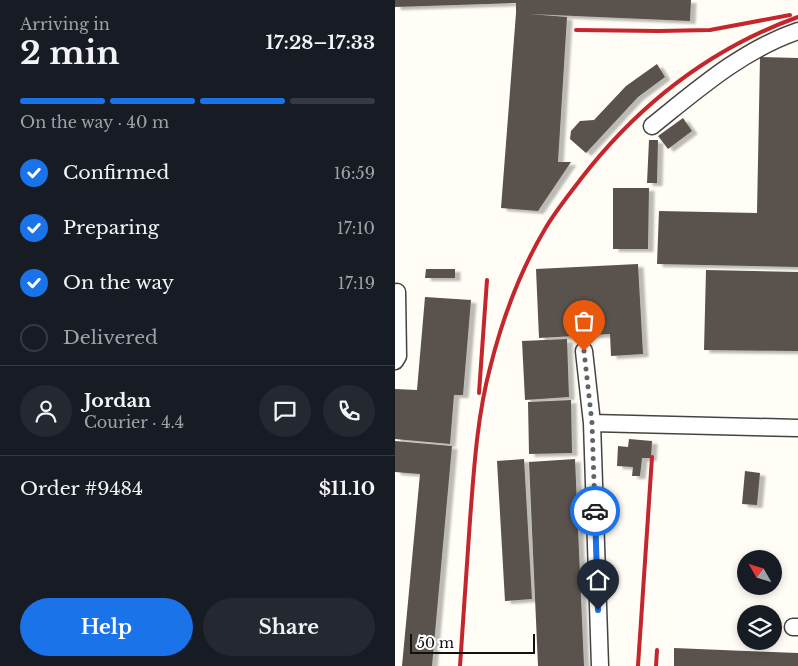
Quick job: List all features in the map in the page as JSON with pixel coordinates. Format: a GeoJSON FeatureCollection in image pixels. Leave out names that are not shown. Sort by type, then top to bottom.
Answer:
{"type":"FeatureCollection","features":[{"type":"Feature","properties":{"kind":"lane"},"geometry":{"type":"LineString","coordinates":[[652,126],[712,77],[752,52],[798,31]]}},
{"type":"Feature","properties":{"kind":"lane"},"geometry":{"type":"LineString","coordinates":[[395,360],[398,356],[397,292]]}},
{"type":"Feature","properties":{"kind":"lane"},"geometry":{"type":"LineString","coordinates":[[584,351],[592,423],[600,666]]}},
{"type":"Feature","properties":{"kind":"lane"},"geometry":{"type":"LineString","coordinates":[[592,423],[798,428]]}},
{"type":"Feature","properties":{"kind":"building"},"geometry":{"type":"Polygon","coordinates":[[[395,0],[691,0],[690,21],[529,14],[567,17],[558,162],[571,162],[538,211],[501,208],[516,3],[395,7],[395,0]]]}},
{"type":"Feature","properties":{"kind":"building"},"geometry":{"type":"Polygon","coordinates":[[[760,57],[798,58],[798,267],[657,264],[659,211],[757,213],[760,57]]]}},
{"type":"Feature","properties":{"kind":"building"},"geometry":{"type":"Polygon","coordinates":[[[657,64],[665,77],[638,97],[586,153],[570,139],[571,131],[580,121],[594,120],[626,86],[657,64]]]}},
{"type":"Feature","properties":{"kind":"building"},"geometry":{"type":"Polygon","coordinates":[[[683,118],[692,131],[668,149],[658,136],[683,118]]]}},
{"type":"Feature","properties":{"kind":"building"},"geometry":{"type":"Polygon","coordinates":[[[649,140],[658,140],[657,183],[647,183],[649,140]]]}},
{"type":"Feature","properties":{"kind":"building"},"geometry":{"type":"Polygon","coordinates":[[[613,188],[649,188],[648,249],[613,249],[613,188]]]}},
{"type":"Feature","properties":{"kind":"building"},"geometry":{"type":"Polygon","coordinates":[[[638,264],[643,354],[611,356],[610,334],[539,338],[536,269],[638,264]]]}},
{"type":"Feature","properties":{"kind":"building"},"geometry":{"type":"Polygon","coordinates":[[[426,269],[455,269],[455,278],[425,278],[426,269]]]}},
{"type":"Feature","properties":{"kind":"building"},"geometry":{"type":"Polygon","coordinates":[[[706,270],[798,272],[798,351],[704,350],[706,270]]]}},
{"type":"Feature","properties":{"kind":"building"},"geometry":{"type":"Polygon","coordinates":[[[425,297],[471,300],[463,395],[454,395],[450,444],[395,439],[395,389],[417,390],[425,297]]]}},
{"type":"Feature","properties":{"kind":"building"},"geometry":{"type":"Polygon","coordinates":[[[567,339],[569,397],[525,400],[522,341],[567,339]]]}},
{"type":"Feature","properties":{"kind":"building"},"geometry":{"type":"Polygon","coordinates":[[[571,400],[572,453],[529,454],[528,402],[571,400]]]}},
{"type":"Feature","properties":{"kind":"building"},"geometry":{"type":"Polygon","coordinates":[[[629,439],[652,441],[651,458],[642,458],[640,476],[632,476],[633,467],[617,466],[618,446],[628,447],[629,439]]]}},
{"type":"Feature","properties":{"kind":"building"},"geometry":{"type":"Polygon","coordinates":[[[395,441],[452,446],[432,666],[402,666],[420,474],[395,472],[395,441]]]}},
{"type":"Feature","properties":{"kind":"building"},"geometry":{"type":"Polygon","coordinates":[[[524,459],[532,599],[505,601],[497,461],[524,459]]]}},
{"type":"Feature","properties":{"kind":"building"},"geometry":{"type":"Polygon","coordinates":[[[575,459],[584,666],[538,666],[529,462],[575,459]]]}},
{"type":"Feature","properties":{"kind":"building"},"geometry":{"type":"Polygon","coordinates":[[[745,471],[760,473],[757,505],[742,504],[745,471]]]}},
{"type":"Feature","properties":{"kind":"building"},"geometry":{"type":"Polygon","coordinates":[[[674,648],[798,653],[798,666],[674,666],[674,648]]]}},
{"type":"Feature","properties":{"kind":"railway"},"geometry":{"type":"LineString","coordinates":[[576,30],[710,30],[790,15]]}},
{"type":"Feature","properties":{"kind":"railway"},"geometry":{"type":"LineString","coordinates":[[460,666],[473,482],[482,405],[490,368],[506,314],[536,245],[553,216],[602,153],[651,104],[705,63],[765,30],[798,17]]}},
{"type":"Feature","properties":{"kind":"railway"},"geometry":{"type":"LineString","coordinates":[[479,393],[487,280]]}},
{"type":"Feature","properties":{"kind":"railway"},"geometry":{"type":"LineString","coordinates":[[638,666],[652,457]]}},
{"type":"Feature","properties":{"kind":"railway"},"geometry":{"type":"LineString","coordinates":[[656,666],[657,650]]}},
{"type":"Feature","properties":{"kind":"way so far"},"geometry":{"type":"LineString","coordinates":[[584,351],[592,423],[595,511]]}},
{"type":"Feature","properties":{"kind":"route"},"geometry":{"type":"LineString","coordinates":[[595,511],[598,610]]}}]}
